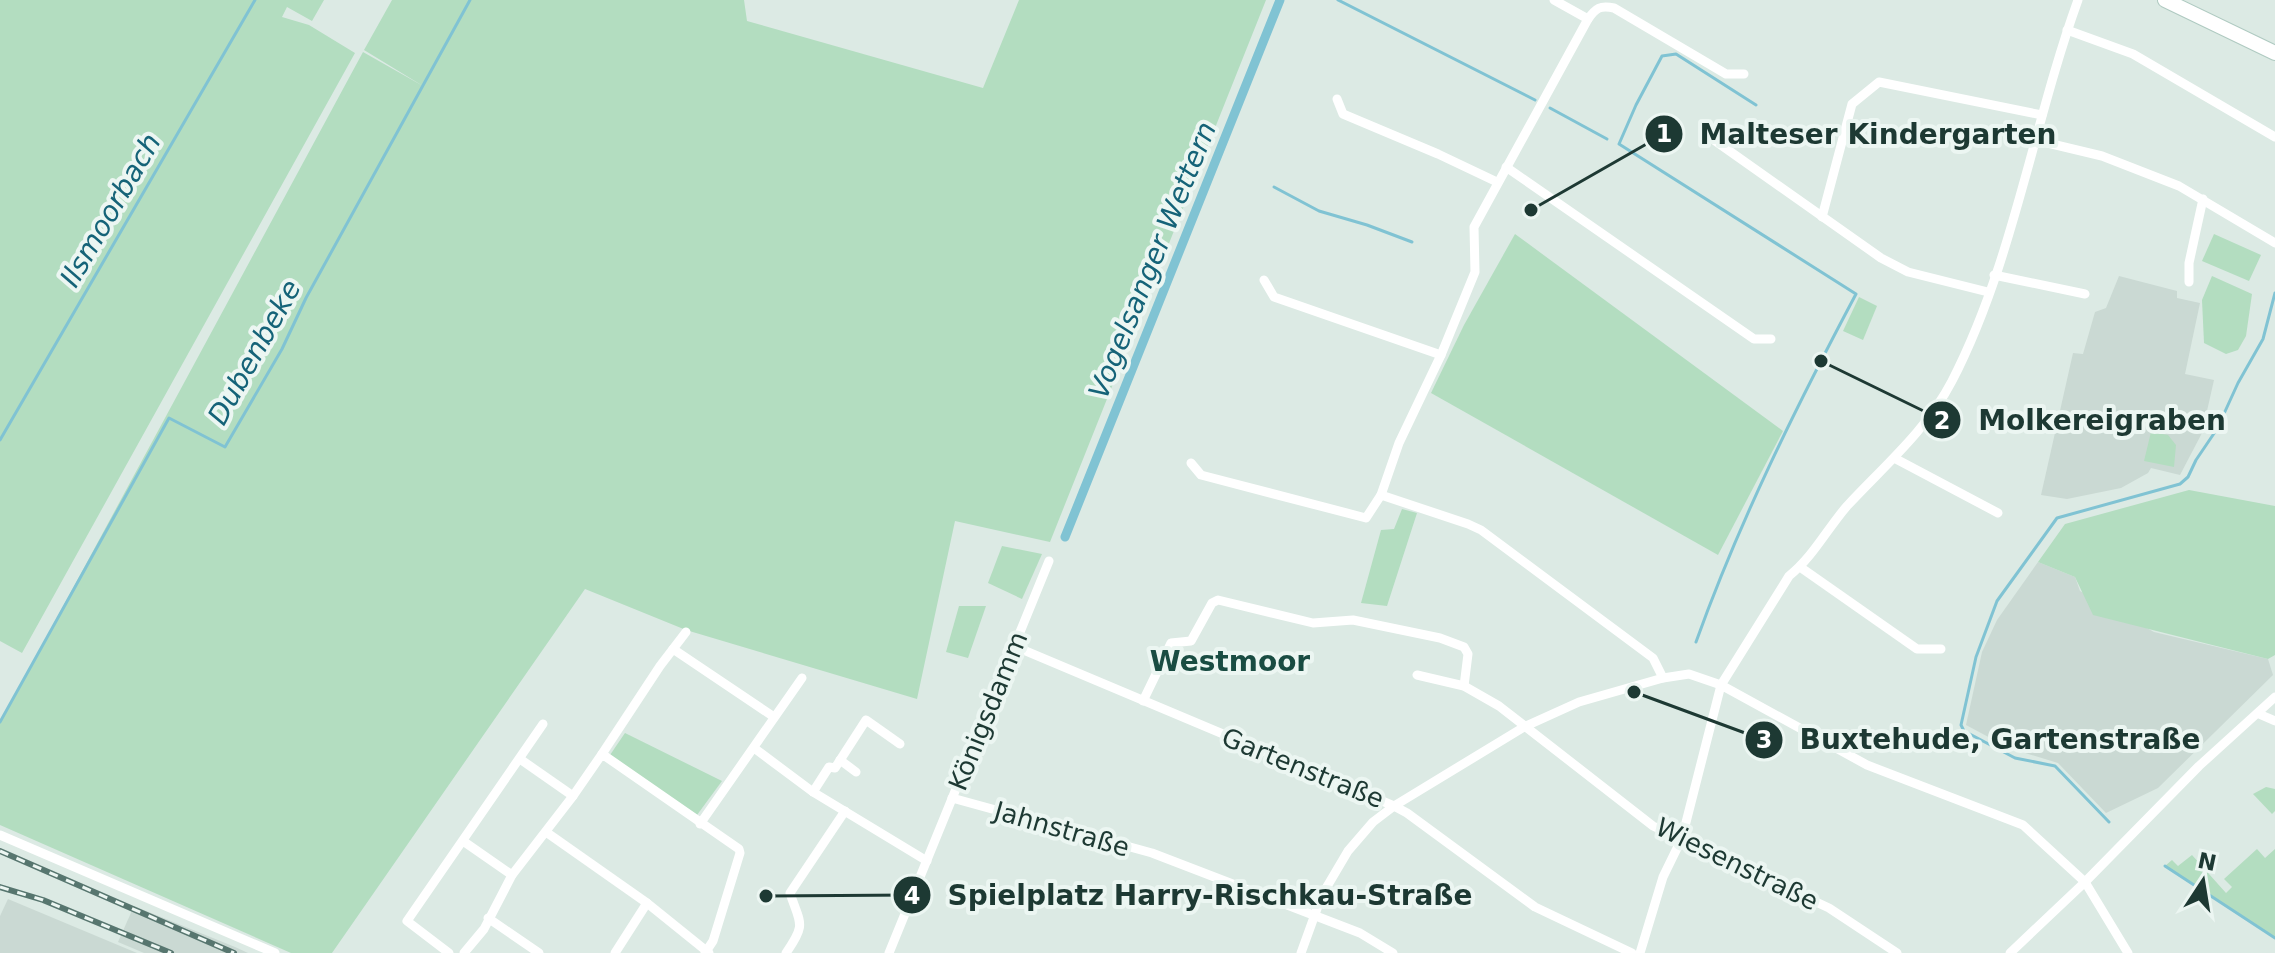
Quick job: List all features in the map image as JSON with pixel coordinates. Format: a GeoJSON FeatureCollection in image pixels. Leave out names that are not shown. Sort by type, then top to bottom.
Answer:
{"type":"FeatureCollection","features":[{"type":"Feature","properties":{"kind":"street"},"geometry":{"type":"LineString","coordinates":[[1554,0],[1588,19]]}},
{"type":"Feature","properties":{"kind":"street"},"geometry":{"type":"LineString","coordinates":[[1640,953],[1663,877],[1682,838],[1721,685],[1789,576],[1800,567],[1846,507],[1896,459],[1951,382],[1994,275],[2078,0]]}},
{"type":"Feature","properties":{"kind":"street"},"geometry":{"type":"LineString","coordinates":[[2165,0],[2275,53]]}},
{"type":"Feature","properties":{"kind":"street"},"geometry":{"type":"LineString","coordinates":[[1191,463],[1201,475],[1366,518],[1381,495],[1399,443],[1441,355],[1475,272],[1476,222],[1595,9],[1602,5],[1614,8],[1726,74],[1744,74]]}},
{"type":"Feature","properties":{"kind":"street"},"geometry":{"type":"LineString","coordinates":[[2067,30],[2133,54],[2275,137]]}},
{"type":"Feature","properties":{"kind":"street"},"geometry":{"type":"LineString","coordinates":[[1822,217],[1852,104],[1879,82],[2042,115]]}},
{"type":"Feature","properties":{"kind":"street"},"geometry":{"type":"LineString","coordinates":[[1337,99],[1343,114],[1497,182]]}},
{"type":"Feature","properties":{"kind":"street"},"geometry":{"type":"LineString","coordinates":[[1704,133],[1881,258],[1908,272],[1988,292]]}},
{"type":"Feature","properties":{"kind":"street"},"geometry":{"type":"LineString","coordinates":[[2035,140],[2102,156],[2179,186],[2275,243]]}},
{"type":"Feature","properties":{"kind":"street"},"geometry":{"type":"LineString","coordinates":[[1506,167],[1754,339],[1771,339]]}},
{"type":"Feature","properties":{"kind":"street"},"geometry":{"type":"LineString","coordinates":[[2189,282],[2189,263],[2203,199]]}},
{"type":"Feature","properties":{"kind":"street"},"geometry":{"type":"LineString","coordinates":[[1994,275],[2085,294]]}},
{"type":"Feature","properties":{"kind":"street"},"geometry":{"type":"LineString","coordinates":[[1264,280],[1274,297],[1441,355]]}},
{"type":"Feature","properties":{"kind":"street"},"geometry":{"type":"LineString","coordinates":[[1896,459],[1998,513]]}},
{"type":"Feature","properties":{"kind":"street"},"geometry":{"type":"LineString","coordinates":[[1381,495],[1481,530],[1653,658],[1663,678]]}},
{"type":"Feature","properties":{"kind":"street","name":"Königsdamm"},"geometry":{"type":"LineString","coordinates":[[889,953],[1049,561]]}},
{"type":"Feature","properties":{"kind":"street"},"geometry":{"type":"LineString","coordinates":[[1800,567],[1917,649],[1941,649]]}},
{"type":"Feature","properties":{"kind":"street"},"geometry":{"type":"LineString","coordinates":[[1143,701],[1171,643],[1191,641],[1212,603],[1218,600],[1313,623],[1361,621],[1440,638],[1464,647],[1468,654],[1464,686]]}},
{"type":"Feature","properties":{"kind":"street"},"geometry":{"type":"LineString","coordinates":[[464,953],[484,929],[512,875],[573,796],[686,632]]}},
{"type":"Feature","properties":{"kind":"street","name":"Gartenstraße"},"geometry":{"type":"LineString","coordinates":[[1014,646],[1394,806],[1524,727],[1579,702],[1663,678],[1689,674],[1721,685],[1867,765],[2023,825],[2085,882],[2128,953]]}},
{"type":"Feature","properties":{"kind":"street"},"geometry":{"type":"LineString","coordinates":[[673,649],[774,717]]}},
{"type":"Feature","properties":{"kind":"street","name":"Wiesenstraße"},"geometry":{"type":"LineString","coordinates":[[1417,675],[1464,686],[1499,706],[1653,826],[1829,908],[1897,953]]}},
{"type":"Feature","properties":{"kind":"street"},"geometry":{"type":"LineString","coordinates":[[700,824],[802,678]]}},
{"type":"Feature","properties":{"kind":"street"},"geometry":{"type":"LineString","coordinates":[[2010,953],[2199,766],[2275,697]]}},
{"type":"Feature","properties":{"kind":"street"},"geometry":{"type":"LineString","coordinates":[[2259,714],[2275,721]]}},
{"type":"Feature","properties":{"kind":"street"},"geometry":{"type":"LineString","coordinates":[[813,792],[829,767],[835,768],[866,720],[900,744]]}},
{"type":"Feature","properties":{"kind":"street"},"geometry":{"type":"LineString","coordinates":[[449,953],[407,921],[543,724]]}},
{"type":"Feature","properties":{"kind":"street"},"geometry":{"type":"LineString","coordinates":[[754,748],[813,792],[927,861]]}},
{"type":"Feature","properties":{"kind":"street"},"geometry":{"type":"LineString","coordinates":[[546,832],[647,903],[706,952],[713,941],[740,853],[735,845],[700,824],[602,754]]}},
{"type":"Feature","properties":{"kind":"street"},"geometry":{"type":"LineString","coordinates":[[520,759],[573,796]]}},
{"type":"Feature","properties":{"kind":"street"},"geometry":{"type":"LineString","coordinates":[[840,760],[856,772]]}},
{"type":"Feature","properties":{"kind":"street","name":"Jahnstraße"},"geometry":{"type":"LineString","coordinates":[[952,798],[1152,853],[1360,933],[1393,953]]}},
{"type":"Feature","properties":{"kind":"street"},"geometry":{"type":"LineString","coordinates":[[1301,953],[1322,895],[1348,851],[1373,822],[1394,806],[1535,907],[1632,953]]}},
{"type":"Feature","properties":{"kind":"street"},"geometry":{"type":"LineString","coordinates":[[786,953],[797,938],[801,920],[790,893],[845,811]]}},
{"type":"Feature","properties":{"kind":"street"},"geometry":{"type":"LineString","coordinates":[[0,835],[275,953]]}},
{"type":"Feature","properties":{"kind":"street"},"geometry":{"type":"LineString","coordinates":[[463,841],[512,875]]}},
{"type":"Feature","properties":{"kind":"street"},"geometry":{"type":"LineString","coordinates":[[615,953],[647,903]]}},
{"type":"Feature","properties":{"kind":"street"},"geometry":{"type":"LineString","coordinates":[[488,918],[539,953]]}},
{"type":"Feature","properties":{"kind":"shaded area"},"geometry":{"type":"Polygon","coordinates":[[[2119,276],[2177,291],[2177,298],[2200,303],[2185,374],[2214,380],[2202,433],[2180,475],[2151,468],[2148,473],[2121,488],[2067,499],[2041,495],[2073,353],[2083,354],[2095,312],[2106,308],[2119,276]]]}},
{"type":"Feature","properties":{"kind":"shaded area"},"geometry":{"type":"Polygon","coordinates":[[[2038,562],[2075,577],[2080,591],[2154,632],[2268,659],[2273,675],[2158,788],[2106,813],[2058,763],[2009,748],[1966,725],[1982,652],[1997,620],[2038,562]]]}},
{"type":"Feature","properties":{"kind":"shaded area"},"geometry":{"type":"Polygon","coordinates":[[[8,899],[137,953],[0,953],[0,916],[8,899]]]}},
{"type":"Feature","properties":{"kind":"shaded area"},"geometry":{"type":"Polygon","coordinates":[[[134,906],[248,953],[144,953],[118,942],[134,906]]]}},
{"type":"Feature","properties":{"kind":"green space"},"geometry":{"type":"Polygon","coordinates":[[[0,0],[324,0],[312,21],[287,7],[282,17],[309,25],[355,53],[22,653],[0,641],[0,0]]]}},
{"type":"Feature","properties":{"kind":"green space"},"geometry":{"type":"Polygon","coordinates":[[[392,0],[744,0],[747,21],[983,88],[1019,0],[1266,0],[1050,542],[955,521],[917,699],[686,630],[585,589],[332,953],[291,953],[0,825],[0,723],[363,52],[423,86],[364,50],[392,0]]]}},
{"type":"Feature","properties":{"kind":"green space"},"geometry":{"type":"Polygon","coordinates":[[[1515,234],[1783,431],[1718,555],[1431,393],[1464,325],[1515,234]]]}},
{"type":"Feature","properties":{"kind":"green space"},"geometry":{"type":"Polygon","coordinates":[[[2214,234],[2261,255],[2249,281],[2202,261],[2214,234]]]}},
{"type":"Feature","properties":{"kind":"green space"},"geometry":{"type":"Polygon","coordinates":[[[2212,276],[2252,294],[2246,336],[2238,350],[2226,354],[2204,343],[2202,300],[2212,276]]]}},
{"type":"Feature","properties":{"kind":"green space"},"geometry":{"type":"Polygon","coordinates":[[[1859,297],[1877,306],[1863,340],[1843,331],[1859,297]]]}},
{"type":"Feature","properties":{"kind":"green space"},"geometry":{"type":"Polygon","coordinates":[[[2151,432],[2168,435],[2176,445],[2174,467],[2144,461],[2151,432]]]}},
{"type":"Feature","properties":{"kind":"green space"},"geometry":{"type":"Polygon","coordinates":[[[2189,490],[2275,506],[2275,655],[2268,659],[2093,615],[2075,577],[2038,562],[2065,524],[2189,490]]]}},
{"type":"Feature","properties":{"kind":"green space"},"geometry":{"type":"Polygon","coordinates":[[[1402,509],[1417,513],[1387,606],[1361,603],[1381,530],[1394,529],[1402,509]]]}},
{"type":"Feature","properties":{"kind":"green space"},"geometry":{"type":"Polygon","coordinates":[[[1002,546],[1042,554],[1022,599],[988,583],[1002,546]]]}},
{"type":"Feature","properties":{"kind":"green space"},"geometry":{"type":"Polygon","coordinates":[[[959,606],[986,606],[968,658],[946,652],[959,606]]]}},
{"type":"Feature","properties":{"kind":"green space"},"geometry":{"type":"Polygon","coordinates":[[[625,733],[722,781],[697,815],[610,755],[625,733]]]}},
{"type":"Feature","properties":{"kind":"green space"},"geometry":{"type":"Polygon","coordinates":[[[2266,787],[2275,789],[2275,811],[2272,814],[2253,794],[2266,787]]]}},
{"type":"Feature","properties":{"kind":"green space"},"geometry":{"type":"Polygon","coordinates":[[[2257,849],[2265,858],[2275,849],[2275,938],[2165,866],[2172,860],[2178,866],[2192,855],[2226,893],[2232,887],[2224,879],[2257,849]]]}},
{"type":"Feature","properties":{"kind":"waterway","name":"Ilsmoorbach"},"geometry":{"type":"LineString","coordinates":[[0,440],[255,0]]}},
{"type":"Feature","properties":{"kind":"waterway","name":"Dubenbeke"},"geometry":{"type":"LineString","coordinates":[[0,722],[169,418],[225,447],[282,349],[306,298],[470,0]]}},
{"type":"Feature","properties":{"kind":"waterway","name":"Vogelsanger Wettern"},"geometry":{"type":"LineString","coordinates":[[1065,537],[1280,0]]}},
{"type":"Feature","properties":{"kind":"waterway"},"geometry":{"type":"LineString","coordinates":[[1338,0],[1535,100]]}},
{"type":"Feature","properties":{"kind":"waterway"},"geometry":{"type":"LineString","coordinates":[[1696,642],[1770,465],[1856,294],[1619,144],[1662,56],[1676,54],[1756,105]]}},
{"type":"Feature","properties":{"kind":"waterway"},"geometry":{"type":"LineString","coordinates":[[1550,108],[1607,139]]}},
{"type":"Feature","properties":{"kind":"waterway"},"geometry":{"type":"LineString","coordinates":[[1274,187],[1319,211],[1412,242]]}},
{"type":"Feature","properties":{"kind":"waterway"},"geometry":{"type":"LineString","coordinates":[[2109,822],[2055,766],[2015,758],[1964,731],[1961,725],[1976,657],[1997,601],[2057,518],[2180,484],[2188,477],[2217,429],[2263,339],[2275,293]]}},
{"type":"Feature","properties":{"kind":"waterway"},"geometry":{"type":"LineString","coordinates":[[2165,866],[2275,938]]}},
{"type":"Feature","properties":{"kind":"railway"},"geometry":{"type":"LineString","coordinates":[[0,851],[234,953]]}},
{"type":"Feature","properties":{"kind":"railway"},"geometry":{"type":"LineString","coordinates":[[0,887],[43,900],[171,953]]}},
{"type":"Feature","properties":{"kind":"place","name":"Malteser Kindergarten"},"geometry":{"type":"Point","coordinates":[1531,210]}},
{"type":"Feature","properties":{"kind":"place","name":"Molkereigraben"},"geometry":{"type":"Point","coordinates":[1821,361]}},
{"type":"Feature","properties":{"kind":"place","name":"Buxtehude, Gartenstraße"},"geometry":{"type":"Point","coordinates":[1634,692]}},
{"type":"Feature","properties":{"kind":"place","name":"Spielplatz Harry-Rischkau-Straße"},"geometry":{"type":"Point","coordinates":[766,896]}},
{"type":"Feature","properties":{"kind":"district","name":"Westmoor"},"geometry":{"type":"Point","coordinates":[1230,661]}}]}
